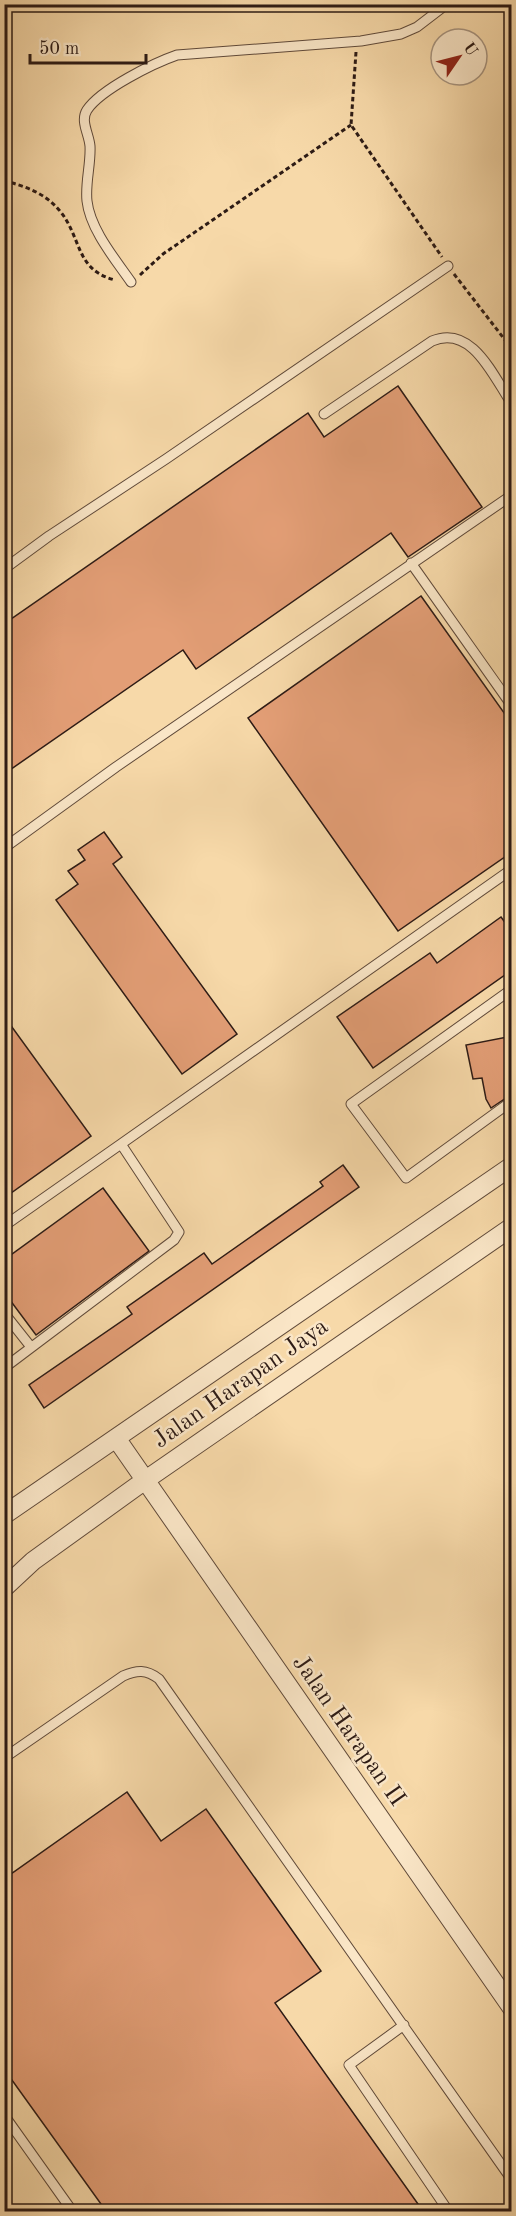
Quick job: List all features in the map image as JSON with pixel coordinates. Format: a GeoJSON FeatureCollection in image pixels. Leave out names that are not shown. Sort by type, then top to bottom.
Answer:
{"type":"FeatureCollection","features":[{"type":"Feature","properties":{"kind":"street","name":"Jalan Harapan Jaya"},"geometry":{"type":"LineString","coordinates":[[4,1515],[149,1413],[512,1166]]}},
{"type":"Feature","properties":{"kind":"street","name":"Jalan Harapan Jaya"},"geometry":{"type":"LineString","coordinates":[[4,1588],[33,1561],[144,1481],[512,1227]]}},
{"type":"Feature","properties":{"kind":"street","name":"Jalan Harapan II"},"geometry":{"type":"LineString","coordinates":[[116,1438],[512,2008]]}},
{"type":"Feature","properties":{"kind":"lane"},"geometry":{"type":"LineString","coordinates":[[131,282],[94,224],[87,203],[90,164],[89,139],[84,123],[87,111],[130,77],[156,62],[177,55],[361,41],[401,34],[417,27],[447,4]]}},
{"type":"Feature","properties":{"kind":"lane"},"geometry":{"type":"LineString","coordinates":[[4,569],[49,536],[448,266]]}},
{"type":"Feature","properties":{"kind":"lane"},"geometry":{"type":"LineString","coordinates":[[324,414],[432,341],[443,336],[465,340],[474,349],[512,404]]}},
{"type":"Feature","properties":{"kind":"lane"},"geometry":{"type":"LineString","coordinates":[[4,848],[116,767],[512,495]]}},
{"type":"Feature","properties":{"kind":"lane"},"geometry":{"type":"LineString","coordinates":[[411,563],[512,706]]}},
{"type":"Feature","properties":{"kind":"lane"},"geometry":{"type":"LineString","coordinates":[[4,1227],[510,873]]}},
{"type":"Feature","properties":{"kind":"lane"},"geometry":{"type":"LineString","coordinates":[[512,989],[351,1104],[405,1178],[512,1101]]}},
{"type":"Feature","properties":{"kind":"lane"},"geometry":{"type":"LineString","coordinates":[[8,1365],[177,1237],[178,1228],[121,1143]]}},
{"type":"Feature","properties":{"kind":"lane"},"geometry":{"type":"LineString","coordinates":[[4,1313],[31,1347]]}},
{"type":"Feature","properties":{"kind":"lane"},"geometry":{"type":"LineString","coordinates":[[4,1758],[123,1676],[136,1670],[151,1672],[167,1687],[512,2180]]}},
{"type":"Feature","properties":{"kind":"lane"},"geometry":{"type":"LineString","coordinates":[[404,2025],[349,2065],[449,2211]]}},
{"type":"Feature","properties":{"kind":"lane"},"geometry":{"type":"LineString","coordinates":[[4,2115],[73,2211]]}},
{"type":"Feature","properties":{"kind":"path"},"geometry":{"type":"LineString","coordinates":[[361,41],[355,59],[351,124],[448,266],[512,349]]}},
{"type":"Feature","properties":{"kind":"path"},"geometry":{"type":"LineString","coordinates":[[4,181],[30,189],[51,202],[62,213],[94,273],[111,279],[131,282],[163,254],[351,124]]}},
{"type":"Feature","properties":{"kind":"building"},"geometry":{"type":"Polygon","coordinates":[[[398,386],[482,507],[408,557],[391,533],[196,669],[183,650],[4,774],[4,624],[308,413],[324,437],[398,386]]]}},
{"type":"Feature","properties":{"kind":"building"},"geometry":{"type":"Polygon","coordinates":[[[421,596],[512,724],[512,852],[398,931],[248,718],[421,596]]]}},
{"type":"Feature","properties":{"kind":"building"},"geometry":{"type":"Polygon","coordinates":[[[104,832],[122,857],[113,864],[237,1034],[182,1074],[56,900],[78,884],[68,871],[85,860],[78,850],[104,832]]]}},
{"type":"Feature","properties":{"kind":"building"},"geometry":{"type":"Polygon","coordinates":[[[501,917],[512,932],[512,970],[373,1068],[337,1017],[430,953],[437,963],[501,917]]]}},
{"type":"Feature","properties":{"kind":"building"},"geometry":{"type":"Polygon","coordinates":[[[4,1016],[91,1136],[4,1198],[4,1016]]]}},
{"type":"Feature","properties":{"kind":"building"},"geometry":{"type":"Polygon","coordinates":[[[512,1036],[512,1094],[491,1108],[486,1099],[482,1078],[473,1079],[466,1045],[512,1036]]]}},
{"type":"Feature","properties":{"kind":"building"},"geometry":{"type":"Polygon","coordinates":[[[343,1165],[359,1187],[44,1408],[29,1385],[132,1314],[127,1307],[204,1253],[212,1264],[323,1186],[320,1182],[343,1165]]]}},
{"type":"Feature","properties":{"kind":"building"},"geometry":{"type":"Polygon","coordinates":[[[103,1188],[149,1251],[36,1335],[4,1292],[4,1260],[103,1188]]]}},
{"type":"Feature","properties":{"kind":"building"},"geometry":{"type":"Polygon","coordinates":[[[127,1792],[161,1841],[206,1809],[321,1971],[275,2003],[423,2211],[106,2211],[4,2069],[4,1879],[127,1792]]]}}]}
